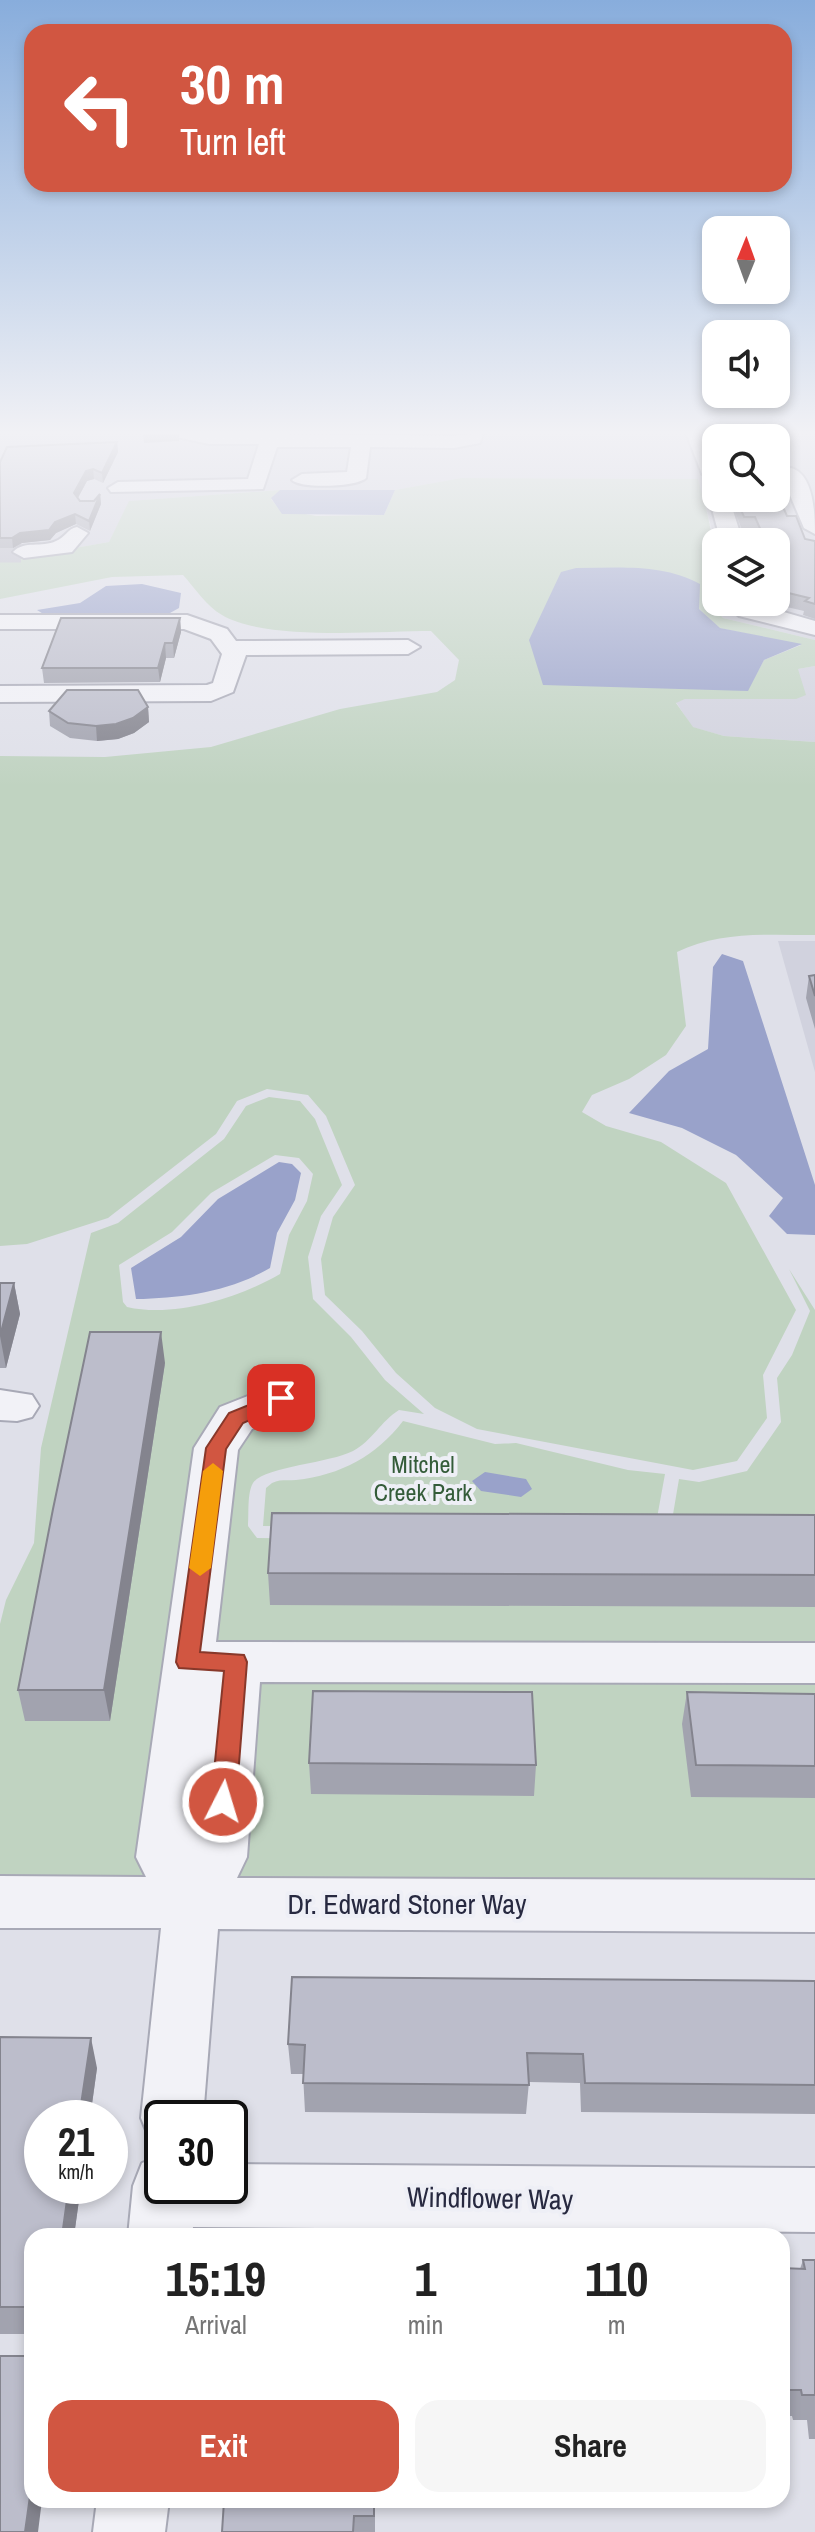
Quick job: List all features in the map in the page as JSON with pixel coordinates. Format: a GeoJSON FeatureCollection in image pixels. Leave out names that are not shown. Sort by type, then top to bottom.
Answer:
{"type":"FeatureCollection","features":[{"type":"Feature","properties":{"kind":"street"},"geometry":{"type":"LineString","coordinates":[[24,552],[31,551]]}},
{"type":"Feature","properties":{"kind":"street"},"geometry":{"type":"LineString","coordinates":[[767,616],[815,628]]}},
{"type":"Feature","properties":{"kind":"street"},"geometry":{"type":"LineString","coordinates":[[0,622],[187,622],[219,634],[234,654],[224,687],[211,693],[0,694]]}},
{"type":"Feature","properties":{"kind":"street"},"geometry":{"type":"LineString","coordinates":[[229,648],[408,647]]}},
{"type":"Feature","properties":{"kind":"street"},"geometry":{"type":"LineString","coordinates":[[174,2100],[192,1903],[219,1857],[200,1774],[212,1662],[216,1448],[236,1418],[281,1398]]}},
{"type":"Feature","properties":{"kind":"street"},"geometry":{"type":"LineString","coordinates":[[212,1662],[815,1663]]}},
{"type":"Feature","properties":{"kind":"street","name":"Dr. Edward Stoner Way"},"geometry":{"type":"LineString","coordinates":[[0,1902],[815,1906]]}},
{"type":"Feature","properties":{"kind":"street","name":"Windflower Way"},"geometry":{"type":"LineString","coordinates":[[163,2206],[815,2200]]}},
{"type":"Feature","properties":{"kind":"street"},"geometry":{"type":"LineString","coordinates":[[129,2532],[132,2508]]}},
{"type":"Feature","properties":{"kind":"shaded area"},"geometry":{"type":"Polygon","coordinates":[[[0,551],[56,551],[0,561],[0,551]]]}},
{"type":"Feature","properties":{"kind":"shaded area"},"geometry":{"type":"Polygon","coordinates":[[[790,551],[815,551],[815,640],[721,616],[790,616],[790,551]]]}},
{"type":"Feature","properties":{"kind":"shaded area"},"geometry":{"type":"Polygon","coordinates":[[[815,666],[815,742],[724,736],[692,727],[676,702],[685,699],[796,699],[798,669],[815,666]]]}},
{"type":"Feature","properties":{"kind":"shaded area"},"geometry":{"type":"Polygon","coordinates":[[[778,941],[815,941],[815,1072],[778,941]]]}},
{"type":"Feature","properties":{"kind":"green space"},"geometry":{"type":"Polygon","coordinates":[[[56,551],[702,551],[702,612],[699,609],[747,691],[764,660],[801,645],[719,628],[706,616],[721,616],[815,640],[815,666],[798,669],[806,695],[796,699],[685,699],[676,703],[693,727],[724,736],[815,742],[815,935],[727,937],[677,952],[686,1026],[666,1055],[629,1079],[592,1095],[582,1112],[606,1126],[661,1142],[726,1183],[796,1310],[763,1375],[767,1418],[737,1461],[693,1470],[477,1429],[435,1408],[396,1373],[362,1331],[325,1295],[321,1259],[333,1217],[355,1185],[326,1116],[308,1095],[267,1089],[237,1101],[216,1134],[108,1218],[27,1244],[0,1246],[0,756],[105,757],[211,747],[340,709],[437,692],[455,680],[459,660],[431,631],[323,633],[241,623],[211,607],[183,575],[112,577],[0,599],[0,561],[56,551]]]}},
{"type":"Feature","properties":{"kind":"green space"},"geometry":{"type":"Polygon","coordinates":[[[269,1097],[300,1101],[315,1119],[342,1185],[321,1216],[308,1257],[313,1299],[351,1337],[385,1380],[424,1414],[399,1410],[353,1451],[259,1478],[251,1487],[248,1526],[257,1538],[656,1542],[670,1532],[679,1479],[699,1482],[747,1471],[781,1422],[777,1378],[792,1355],[810,1311],[789,1269],[815,1310],[815,1885],[0,1881],[0,1624],[6,1600],[34,1543],[41,1448],[91,1233],[118,1223],[224,1139],[246,1106],[269,1097]],[[275,1155],[211,1193],[172,1232],[119,1265],[123,1302],[127,1307],[165,1310],[206,1304],[246,1291],[280,1274],[289,1235],[307,1201],[313,1174],[299,1158],[275,1155]]]}},
{"type":"Feature","properties":{"kind":"green space","name":"Mitchel Creek Park"},"geometry":{"type":"Polygon","coordinates":[[[403,1421],[495,1444],[516,1443],[628,1470],[665,1474],[655,1529],[263,1526],[266,1488],[272,1483],[328,1474],[356,1462],[381,1444],[403,1421]]]}},
{"type":"Feature","properties":{"kind":"water"},"geometry":{"type":"Polygon","coordinates":[[[576,568],[640,568],[685,577],[700,584],[699,609],[702,616],[707,616],[720,628],[802,644],[764,660],[748,691],[543,685],[529,640],[561,572],[576,568]]]}},
{"type":"Feature","properties":{"kind":"water"},"geometry":{"type":"Polygon","coordinates":[[[142,584],[181,593],[179,608],[170,613],[45,615],[37,610],[80,603],[106,586],[142,584]]]}},
{"type":"Feature","properties":{"kind":"water"},"geometry":{"type":"Polygon","coordinates":[[[722,954],[743,961],[815,1185],[815,1235],[787,1234],[769,1216],[783,1198],[736,1155],[682,1128],[629,1113],[669,1071],[708,1049],[713,967],[722,954]]]}},
{"type":"Feature","properties":{"kind":"water"},"geometry":{"type":"Polygon","coordinates":[[[279,1162],[292,1164],[301,1173],[295,1200],[277,1233],[270,1268],[238,1283],[205,1292],[136,1299],[131,1268],[181,1237],[218,1199],[279,1162]]]}},
{"type":"Feature","properties":{"kind":"water"},"geometry":{"type":"Polygon","coordinates":[[[485,1472],[526,1479],[532,1489],[521,1497],[481,1491],[472,1481],[485,1472]]]}},
{"type":"Feature","properties":{"kind":"building"},"geometry":{"type":"Polygon","coordinates":[[[790,551],[815,551],[815,604],[805,601],[809,598],[790,593],[790,551]]]}},
{"type":"Feature","properties":{"kind":"building"},"geometry":{"type":"Polygon","coordinates":[[[61,618],[180,618],[173,643],[165,643],[158,668],[42,668],[61,618]]]}},
{"type":"Feature","properties":{"kind":"building"},"geometry":{"type":"Polygon","coordinates":[[[67,690],[138,690],[148,707],[133,718],[116,724],[96,726],[68,723],[49,711],[67,690]]]}},
{"type":"Feature","properties":{"kind":"building"},"geometry":{"type":"Polygon","coordinates":[[[815,975],[815,996],[809,976],[815,975]]]}},
{"type":"Feature","properties":{"kind":"building"},"geometry":{"type":"Polygon","coordinates":[[[0,1283],[14,1283],[0,1336],[0,1283]]]}},
{"type":"Feature","properties":{"kind":"building"},"geometry":{"type":"Polygon","coordinates":[[[90,1332],[161,1332],[104,1690],[18,1690],[53,1509],[90,1332]]]}},
{"type":"Feature","properties":{"kind":"building"},"geometry":{"type":"Polygon","coordinates":[[[272,1513],[815,1515],[815,1575],[268,1573],[272,1513]]]}},
{"type":"Feature","properties":{"kind":"building"},"geometry":{"type":"Polygon","coordinates":[[[313,1691],[532,1692],[536,1765],[309,1763],[313,1691]]]}},
{"type":"Feature","properties":{"kind":"building"},"geometry":{"type":"Polygon","coordinates":[[[687,1692],[815,1694],[815,1766],[696,1765],[687,1692]]]}},
{"type":"Feature","properties":{"kind":"building"},"geometry":{"type":"Polygon","coordinates":[[[292,1977],[815,1981],[815,2085],[585,2083],[583,2054],[527,2053],[529,2085],[303,2083],[305,2045],[288,2044],[292,1977]]]}},
{"type":"Feature","properties":{"kind":"building"},"geometry":{"type":"Polygon","coordinates":[[[0,2037],[91,2038],[82,2100],[24,2100],[24,2204],[66,2204],[63,2228],[24,2228],[24,2307],[0,2307],[0,2037]]]}},
{"type":"Feature","properties":{"kind":"building"},"geometry":{"type":"Polygon","coordinates":[[[803,2260],[815,2260],[815,2395],[802,2395],[801,2390],[790,2390],[790,2268],[805,2269],[803,2260]]]}},
{"type":"Feature","properties":{"kind":"building"},"geometry":{"type":"Polygon","coordinates":[[[0,2356],[24,2356],[24,2508],[28,2508],[25,2532],[0,2532],[0,2356]]]}},
{"type":"Feature","properties":{"kind":"building"},"geometry":{"type":"Polygon","coordinates":[[[224,2508],[374,2508],[374,2516],[354,2516],[353,2532],[222,2532],[224,2508]]]}},
{"type":"Feature","properties":{"kind":"tunnel"},"geometry":{"type":"LineString","coordinates":[[0,552],[24,552]]}},
{"type":"Feature","properties":{"kind":"slow traffic"},"geometry":{"type":"LineString","coordinates":[[200,1568],[213,1471]]}},
{"type":"Feature","properties":{"kind":"route"},"geometry":{"type":"LineString","coordinates":[[223,1802],[236,1662],[187,1662],[216,1448],[236,1418],[281,1398]]}}]}
